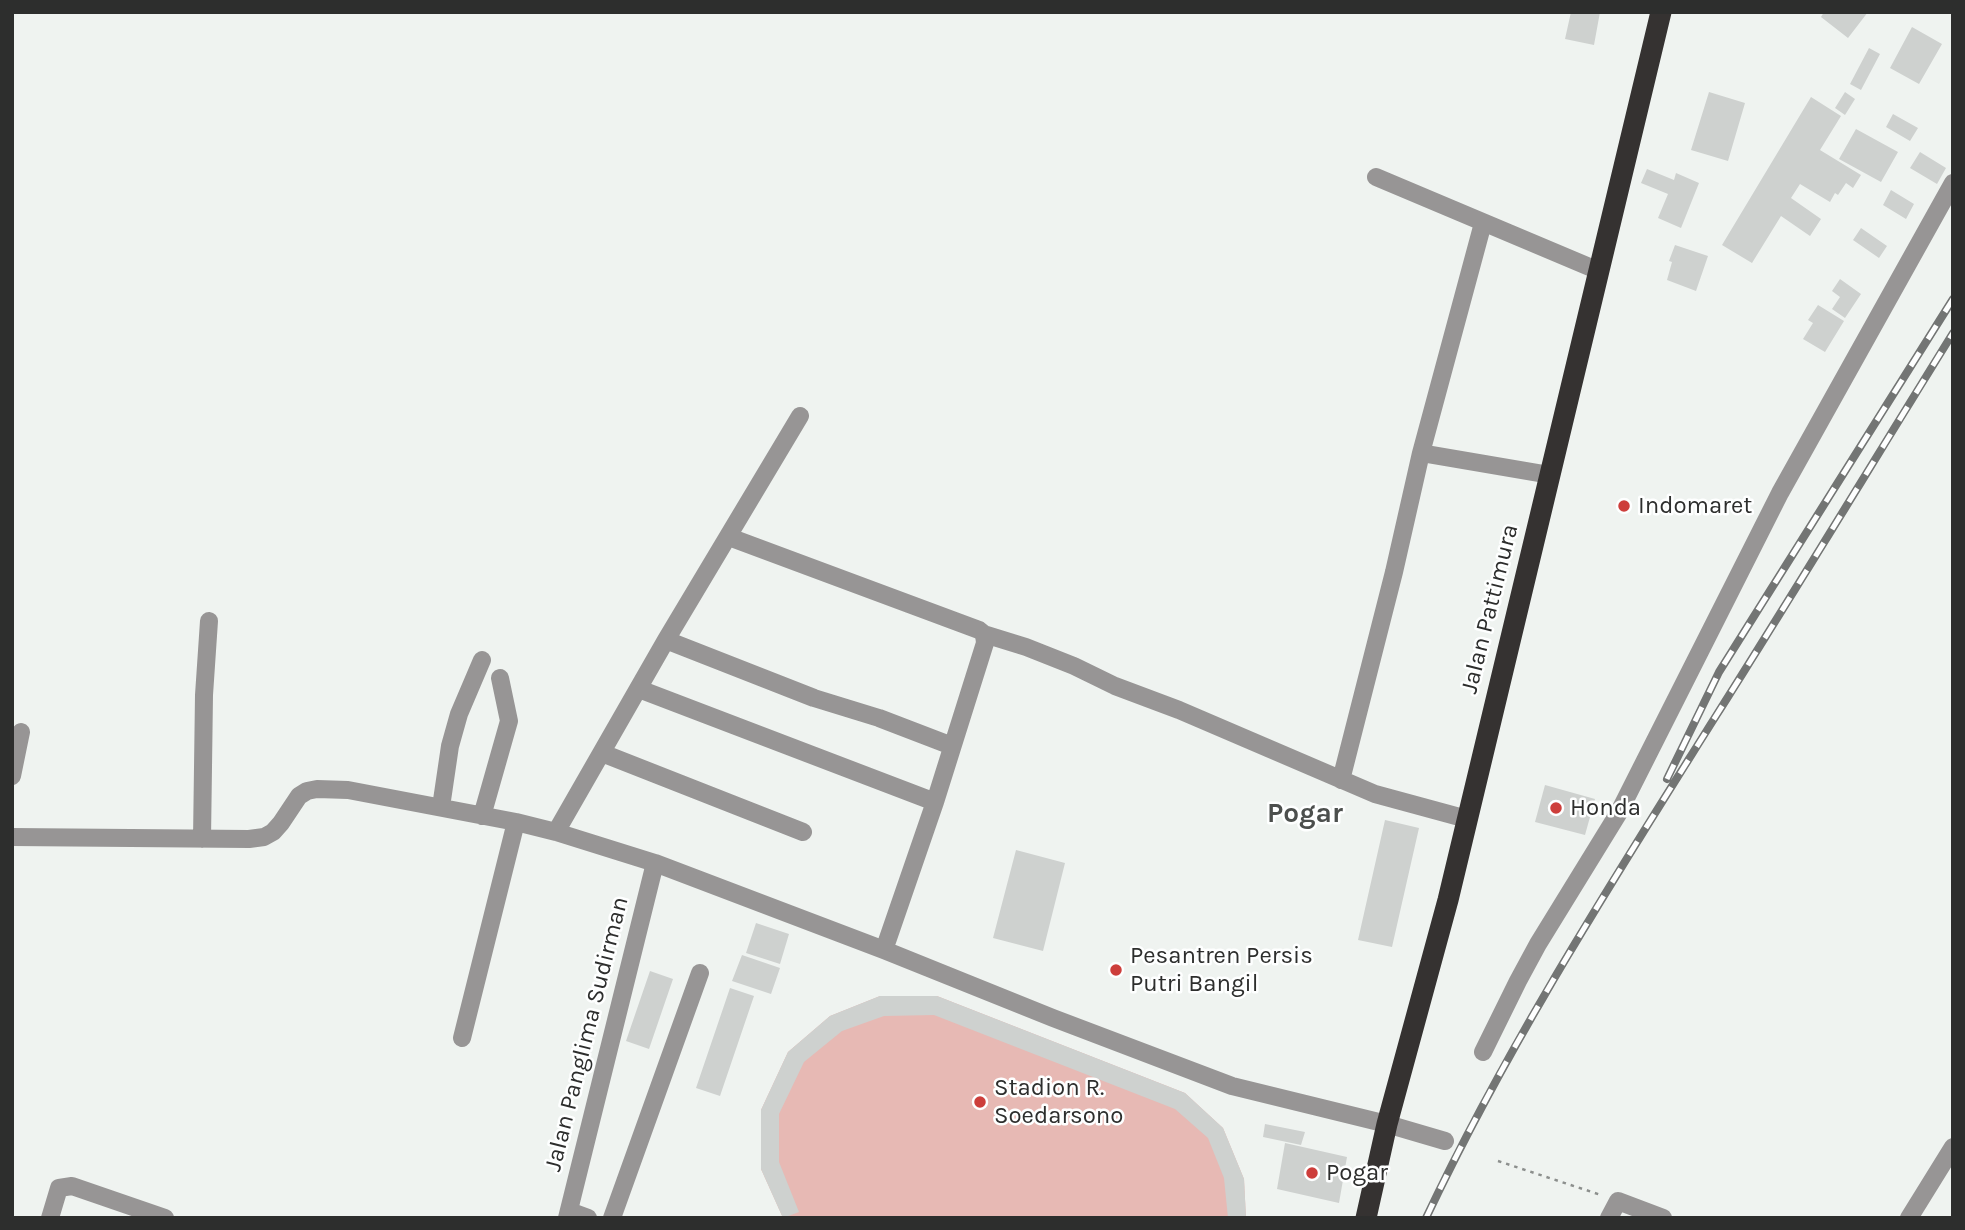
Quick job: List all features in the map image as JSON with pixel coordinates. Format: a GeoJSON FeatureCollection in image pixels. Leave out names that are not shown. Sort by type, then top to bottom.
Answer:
{"type":"FeatureCollection","features":[{"type":"Feature","properties":{"kind":"highway","name":"Jalan Pattimura"},"geometry":{"type":"LineString","coordinates":[[1366,1218],[1387,1124],[1448,900],[1661,12]]}},
{"type":"Feature","properties":{"kind":"street"},"geometry":{"type":"LineString","coordinates":[[1376,177],[1598,271]]}},
{"type":"Feature","properties":{"kind":"street"},"geometry":{"type":"LineString","coordinates":[[1483,1052],[1538,944],[1618,814],[1780,493],[1953,183]]}},
{"type":"Feature","properties":{"kind":"street"},"geometry":{"type":"LineString","coordinates":[[1342,780],[1421,453],[1483,223]]}},
{"type":"Feature","properties":{"kind":"street"},"geometry":{"type":"LineString","coordinates":[[556,832],[666,640],[800,416]]}},
{"type":"Feature","properties":{"kind":"street"},"geometry":{"type":"LineString","coordinates":[[1421,453],[1550,475]]}},
{"type":"Feature","properties":{"kind":"street"},"geometry":{"type":"LineString","coordinates":[[729,537],[984,634],[1026,646],[1375,794],[1467,819]]}},
{"type":"Feature","properties":{"kind":"street"},"geometry":{"type":"LineString","coordinates":[[202,839],[204,695],[209,621]]}},
{"type":"Feature","properties":{"kind":"street"},"geometry":{"type":"LineString","coordinates":[[884,950],[935,802],[985,643],[984,634]]}},
{"type":"Feature","properties":{"kind":"street"},"geometry":{"type":"LineString","coordinates":[[666,640],[814,698],[879,718],[952,746]]}},
{"type":"Feature","properties":{"kind":"street"},"geometry":{"type":"LineString","coordinates":[[441,807],[450,746],[459,714],[482,660]]}},
{"type":"Feature","properties":{"kind":"street"},"geometry":{"type":"LineString","coordinates":[[482,816],[509,721],[500,678]]}},
{"type":"Feature","properties":{"kind":"street"},"geometry":{"type":"LineString","coordinates":[[639,689],[935,802]]}},
{"type":"Feature","properties":{"kind":"street"},"geometry":{"type":"LineString","coordinates":[[12,776],[21,732]]}},
{"type":"Feature","properties":{"kind":"street"},"geometry":{"type":"LineString","coordinates":[[602,753],[803,832]]}},
{"type":"Feature","properties":{"kind":"street"},"geometry":{"type":"LineString","coordinates":[[12,837],[249,839],[273,832],[299,796],[317,789],[348,790],[516,822],[654,863],[1232,1086],[1445,1141]]}},
{"type":"Feature","properties":{"kind":"street"},"geometry":{"type":"LineString","coordinates":[[462,1038],[516,822]]}},
{"type":"Feature","properties":{"kind":"street","name":"Jalan Panglima Sudirman"},"geometry":{"type":"LineString","coordinates":[[568,1214],[654,863]]}},
{"type":"Feature","properties":{"kind":"street"},"geometry":{"type":"LineString","coordinates":[[612,1218],[700,973]]}},
{"type":"Feature","properties":{"kind":"street"},"geometry":{"type":"LineString","coordinates":[[1909,1218],[1953,1147]]}},
{"type":"Feature","properties":{"kind":"street"},"geometry":{"type":"LineString","coordinates":[[50,1218],[59,1188],[72,1186],[165,1218]]}},
{"type":"Feature","properties":{"kind":"street"},"geometry":{"type":"LineString","coordinates":[[1609,1218],[1618,1201],[1663,1218]]}},
{"type":"Feature","properties":{"kind":"street"},"geometry":{"type":"LineString","coordinates":[[568,1214],[588,1218]]}},
{"type":"Feature","properties":{"kind":"path"},"geometry":{"type":"LineString","coordinates":[[1498,1161],[1618,1201]]}},
{"type":"Feature","properties":{"kind":"shaded area","name":"Stadion R. Soedarsono"},"geometry":{"type":"Polygon","coordinates":[[[880,996],[937,996],[1185,1093],[1223,1128],[1244,1179],[1246,1218],[783,1218],[761,1169],[761,1110],[788,1052],[830,1016],[880,996]]]}},
{"type":"Feature","properties":{"kind":"building"},"geometry":{"type":"Polygon","coordinates":[[[1571,12],[1600,12],[1594,45],[1565,39],[1571,12]]]}},
{"type":"Feature","properties":{"kind":"building"},"geometry":{"type":"Polygon","coordinates":[[[1824,12],[1868,12],[1848,38],[1821,17],[1824,12]]]}},
{"type":"Feature","properties":{"kind":"building"},"geometry":{"type":"Polygon","coordinates":[[[1912,27],[1942,44],[1919,84],[1890,68],[1912,27]]]}},
{"type":"Feature","properties":{"kind":"building"},"geometry":{"type":"Polygon","coordinates":[[[1869,48],[1880,54],[1861,90],[1850,84],[1869,48]]]}},
{"type":"Feature","properties":{"kind":"building"},"geometry":{"type":"Polygon","coordinates":[[[1709,92],[1745,103],[1728,161],[1691,150],[1709,92]]]}},
{"type":"Feature","properties":{"kind":"building"},"geometry":{"type":"Polygon","coordinates":[[[1845,92],[1855,99],[1845,115],[1835,108],[1845,92]]]}},
{"type":"Feature","properties":{"kind":"building"},"geometry":{"type":"Polygon","coordinates":[[[1811,97],[1841,116],[1820,150],[1861,175],[1853,188],[1846,183],[1830,202],[1800,184],[1791,198],[1821,219],[1810,236],[1781,216],[1752,263],[1722,245],[1811,97]]]}},
{"type":"Feature","properties":{"kind":"building"},"geometry":{"type":"Polygon","coordinates":[[[1893,114],[1918,128],[1910,141],[1886,127],[1893,114]]]}},
{"type":"Feature","properties":{"kind":"building"},"geometry":{"type":"Polygon","coordinates":[[[1856,129],[1898,152],[1881,182],[1839,159],[1856,129]]]}},
{"type":"Feature","properties":{"kind":"building"},"geometry":{"type":"Polygon","coordinates":[[[1920,152],[1946,168],[1937,184],[1910,168],[1920,152]]]}},
{"type":"Feature","properties":{"kind":"building"},"geometry":{"type":"Polygon","coordinates":[[[1647,169],[1674,180],[1676,173],[1699,183],[1681,228],[1658,218],[1668,194],[1641,183],[1647,169]]]}},
{"type":"Feature","properties":{"kind":"building"},"geometry":{"type":"Polygon","coordinates":[[[1891,190],[1914,204],[1906,219],[1883,205],[1891,190]]]}},
{"type":"Feature","properties":{"kind":"building"},"geometry":{"type":"Polygon","coordinates":[[[1861,228],[1887,246],[1879,258],[1853,240],[1861,228]]]}},
{"type":"Feature","properties":{"kind":"building"},"geometry":{"type":"Polygon","coordinates":[[[1675,245],[1708,256],[1696,291],[1667,280],[1672,262],[1669,261],[1675,245]]]}},
{"type":"Feature","properties":{"kind":"building"},"geometry":{"type":"Polygon","coordinates":[[[1840,279],[1861,294],[1845,318],[1832,309],[1840,297],[1832,291],[1840,279]]]}},
{"type":"Feature","properties":{"kind":"building"},"geometry":{"type":"Polygon","coordinates":[[[1818,305],[1844,321],[1825,352],[1803,339],[1813,323],[1808,320],[1818,305]]]}},
{"type":"Feature","properties":{"kind":"building"},"geometry":{"type":"Polygon","coordinates":[[[1545,785],[1595,799],[1585,835],[1535,822],[1545,785]]]}},
{"type":"Feature","properties":{"kind":"building"},"geometry":{"type":"Polygon","coordinates":[[[1385,820],[1419,828],[1392,947],[1358,940],[1385,820]]]}},
{"type":"Feature","properties":{"kind":"building"},"geometry":{"type":"Polygon","coordinates":[[[1016,850],[1065,863],[1043,951],[993,938],[1016,850]]]}},
{"type":"Feature","properties":{"kind":"building"},"geometry":{"type":"Polygon","coordinates":[[[756,923],[789,934],[780,964],[746,953],[756,923]]]}},
{"type":"Feature","properties":{"kind":"building"},"geometry":{"type":"Polygon","coordinates":[[[742,955],[780,968],[771,994],[732,981],[742,955]]]}},
{"type":"Feature","properties":{"kind":"building"},"geometry":{"type":"Polygon","coordinates":[[[650,971],[673,979],[649,1049],[626,1041],[650,971]]]}},
{"type":"Feature","properties":{"kind":"building"},"geometry":{"type":"Polygon","coordinates":[[[730,988],[754,996],[720,1096],[696,1088],[730,988]]]}},
{"type":"Feature","properties":{"kind":"building"},"geometry":{"type":"Polygon","coordinates":[[[880,996],[937,996],[1185,1093],[1223,1128],[1244,1179],[1246,1218],[1228,1218],[1224,1178],[1208,1138],[1175,1109],[934,1015],[884,1016],[842,1031],[804,1062],[779,1114],[779,1162],[799,1212],[783,1218],[761,1169],[761,1110],[788,1052],[830,1016],[880,996]]]}},
{"type":"Feature","properties":{"kind":"building"},"geometry":{"type":"Polygon","coordinates":[[[1265,1124],[1305,1132],[1301,1145],[1263,1137],[1265,1124]]]}},
{"type":"Feature","properties":{"kind":"building","name":"Pogar"},"geometry":{"type":"Polygon","coordinates":[[[1285,1143],[1347,1157],[1339,1203],[1277,1189],[1285,1143]]]}},
{"type":"Feature","properties":{"kind":"railway"},"geometry":{"type":"LineString","coordinates":[[1667,779],[1719,672],[1953,299]]}},
{"type":"Feature","properties":{"kind":"railway"},"geometry":{"type":"LineString","coordinates":[[1426,1218],[1491,1090],[1562,964],[1953,333]]}},
{"type":"Feature","properties":{"kind":"place","name":"Indomaret"},"geometry":{"type":"Point","coordinates":[1624,506]}},
{"type":"Feature","properties":{"kind":"place","name":"Honda"},"geometry":{"type":"Point","coordinates":[1556,808]}},
{"type":"Feature","properties":{"kind":"place","name":"Pesantren Persis Putri Bangil"},"geometry":{"type":"Point","coordinates":[1116,970]}},
{"type":"Feature","properties":{"kind":"place","name":"Stadion R. Soedarsono"},"geometry":{"type":"Point","coordinates":[980,1102]}},
{"type":"Feature","properties":{"kind":"place","name":"Pogar"},"geometry":{"type":"Point","coordinates":[1312,1173]}},
{"type":"Feature","properties":{"kind":"district","name":"Pogar"},"geometry":{"type":"Point","coordinates":[1305,814]}}]}
